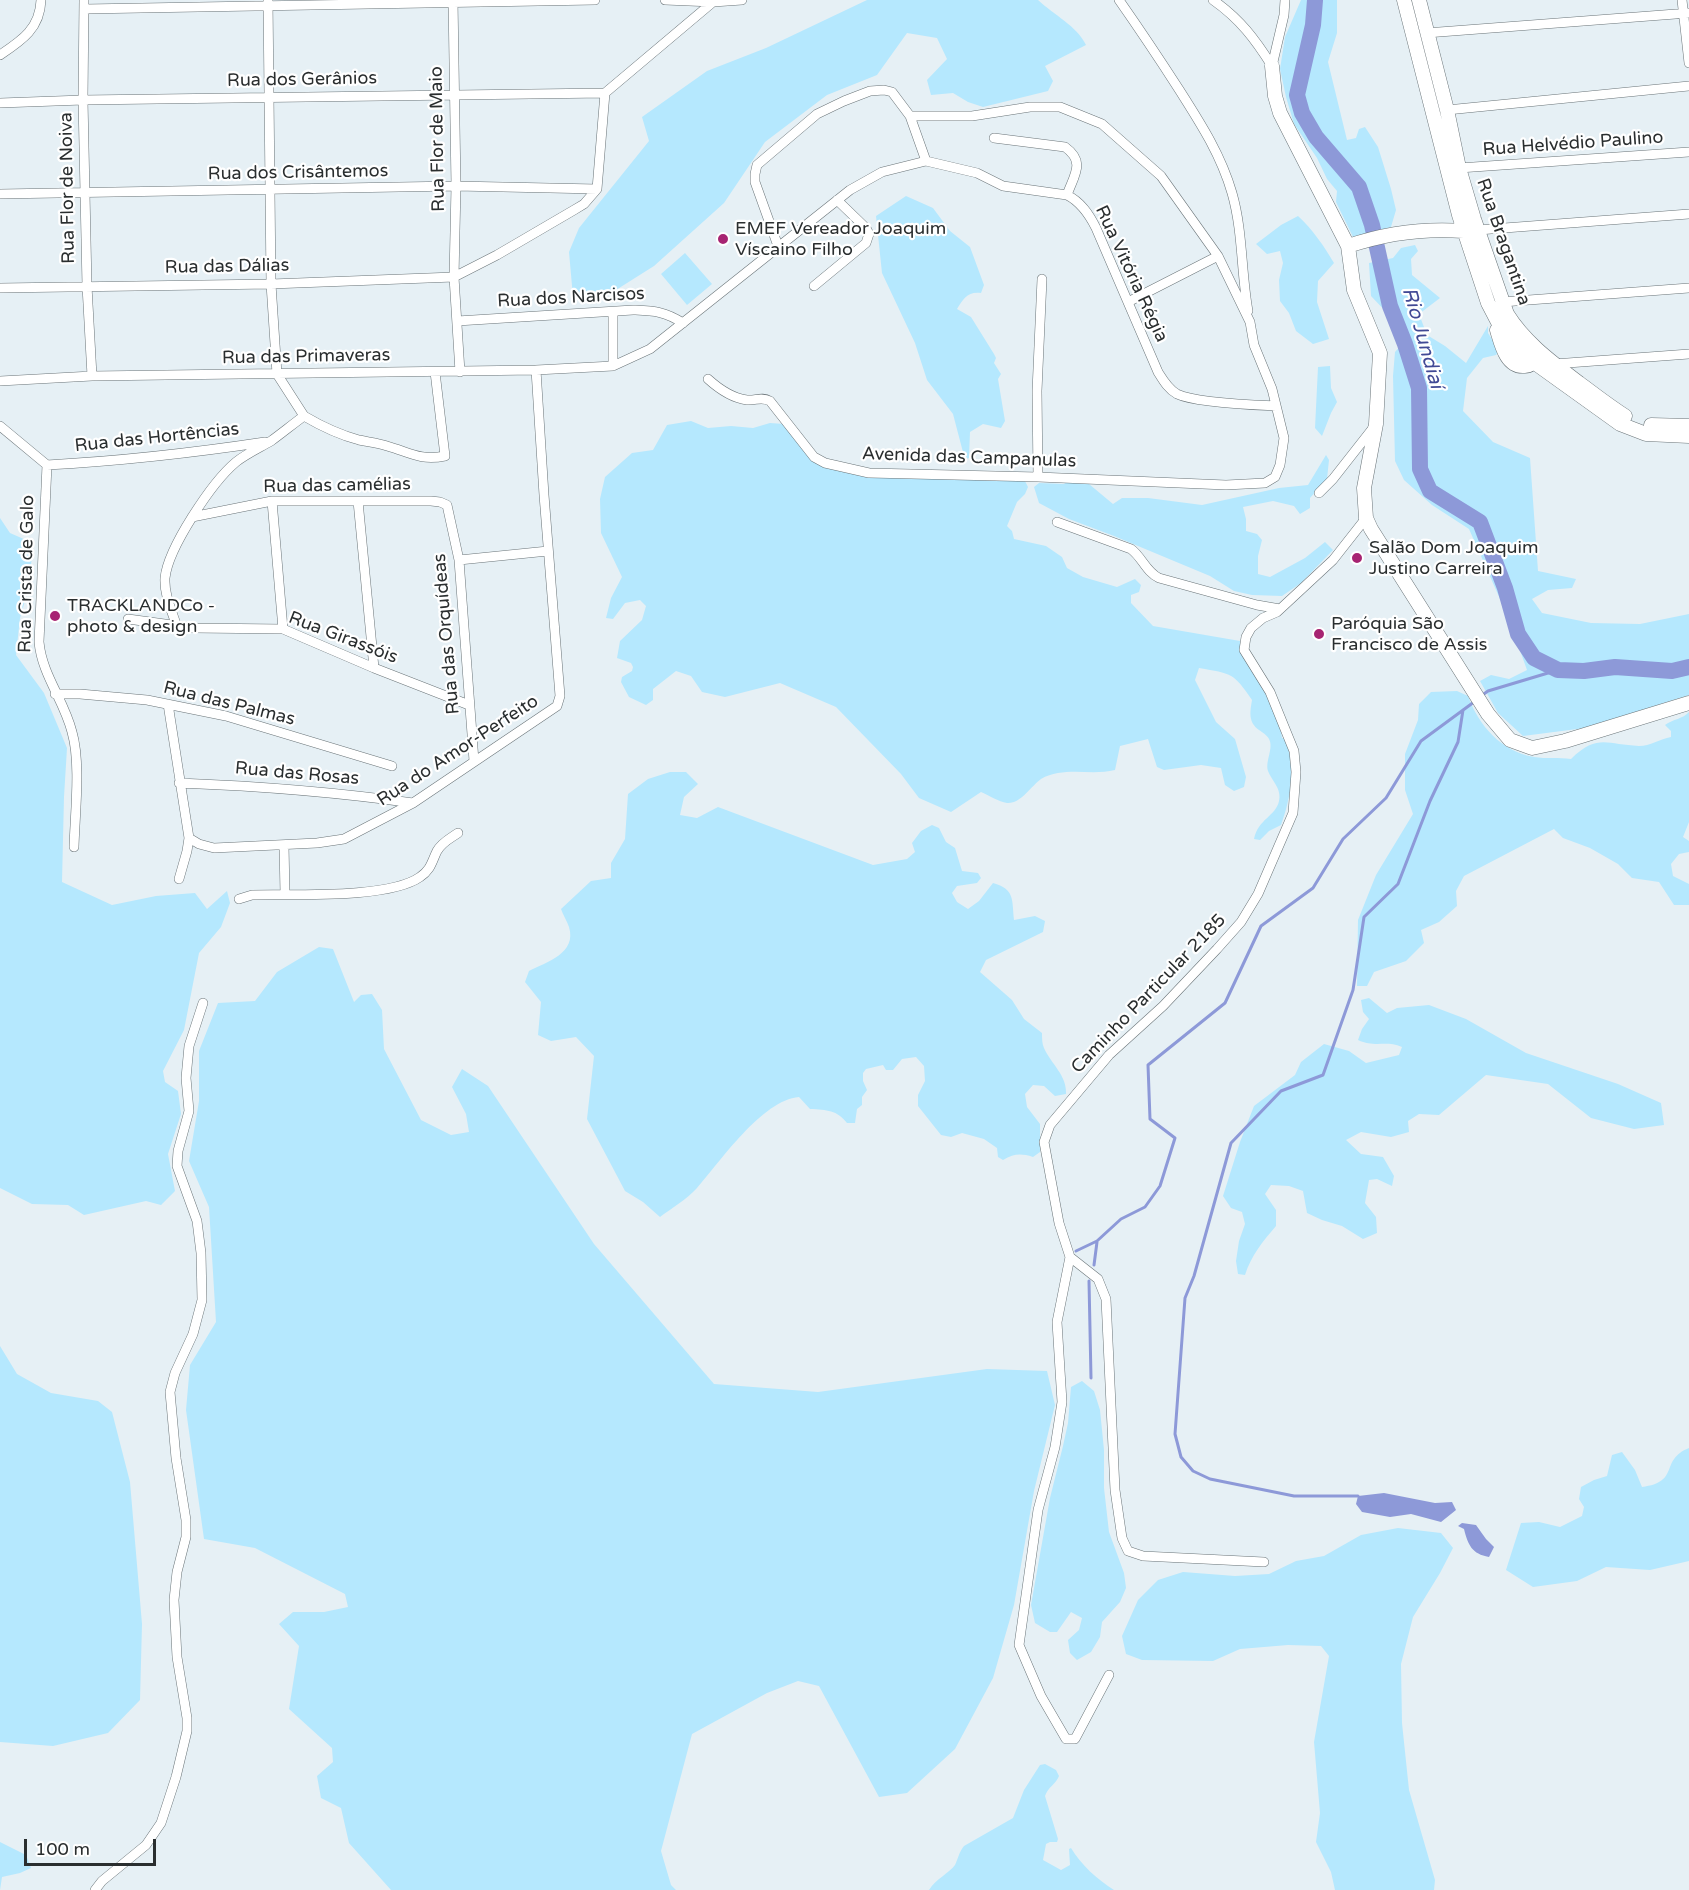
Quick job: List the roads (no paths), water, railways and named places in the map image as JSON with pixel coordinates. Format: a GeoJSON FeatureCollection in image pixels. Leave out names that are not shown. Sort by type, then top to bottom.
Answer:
{"type":"FeatureCollection","features":[{"type":"Feature","properties":{"kind":"main road","name":"Rua Bragantina"},"geometry":{"type":"LineString","coordinates":[[1404,0],[1466,225],[1515,328],[1536,356],[1554,364],[1567,381],[1635,421],[1661,427],[1689,426]]}},
{"type":"Feature","properties":{"kind":"main road","name":"Rua Bragantina"},"geometry":{"type":"LineString","coordinates":[[1419,0],[1447,110],[1459,168],[1466,225]]}},
{"type":"Feature","properties":{"kind":"main road"},"geometry":{"type":"LineString","coordinates":[[1272,66],[1275,96],[1280,113],[1348,246],[1354,290],[1380,353],[1376,424],[1364,488],[1366,518],[1488,714],[1510,740],[1532,748],[1689,703]]}},
{"type":"Feature","properties":{"kind":"main road"},"geometry":{"type":"LineString","coordinates":[[1348,246],[1392,234],[1466,225],[1474,267],[1494,316],[1521,353],[1536,356],[1607,416],[1633,430],[1660,436],[1689,436]]}},
{"type":"Feature","properties":{"kind":"street"},"geometry":{"type":"LineString","coordinates":[[0,55],[27,36],[39,14],[41,0]]}},
{"type":"Feature","properties":{"kind":"street"},"geometry":{"type":"LineString","coordinates":[[84,5],[595,0]]}},
{"type":"Feature","properties":{"kind":"street"},"geometry":{"type":"LineString","coordinates":[[665,0],[713,2],[742,0]]}},
{"type":"Feature","properties":{"kind":"street"},"geometry":{"type":"LineString","coordinates":[[1119,0],[1158,56],[1218,154],[1232,193],[1239,224],[1244,290],[1254,345],[1272,389],[1276,406]]}},
{"type":"Feature","properties":{"kind":"street"},"geometry":{"type":"LineString","coordinates":[[1213,0],[1247,29],[1272,66]]}},
{"type":"Feature","properties":{"kind":"street"},"geometry":{"type":"LineString","coordinates":[[1272,66],[1284,15],[1285,0]]}},
{"type":"Feature","properties":{"kind":"street"},"geometry":{"type":"LineString","coordinates":[[1682,0],[1686,13],[1689,63]]}},
{"type":"Feature","properties":{"kind":"street","name":"Rua Flor de Maio"},"geometry":{"type":"LineString","coordinates":[[453,2],[456,186],[454,277],[460,372]]}},
{"type":"Feature","properties":{"kind":"street"},"geometry":{"type":"LineString","coordinates":[[454,277],[497,255],[584,204],[597,189],[605,93],[713,2]]}},
{"type":"Feature","properties":{"kind":"street"},"geometry":{"type":"LineString","coordinates":[[268,3],[271,284],[277,374],[304,416],[346,436],[393,448],[416,457],[433,458],[444,456],[435,372]]}},
{"type":"Feature","properties":{"kind":"street","name":"Rua Flor de Noiva"},"geometry":{"type":"LineString","coordinates":[[84,5],[83,100],[87,286],[92,376]]}},
{"type":"Feature","properties":{"kind":"street"},"geometry":{"type":"LineString","coordinates":[[1426,33],[1686,13]]}},
{"type":"Feature","properties":{"kind":"street"},"geometry":{"type":"LineString","coordinates":[[1447,110],[1689,86]]}},
{"type":"Feature","properties":{"kind":"street"},"geometry":{"type":"LineString","coordinates":[[778,246],[757,191],[755,174],[757,165],[817,114],[870,91],[892,92],[910,116],[926,161]]}},
{"type":"Feature","properties":{"kind":"street","name":"Rua dos Gerânios"},"geometry":{"type":"LineString","coordinates":[[0,103],[605,93]]}},
{"type":"Feature","properties":{"kind":"street"},"geometry":{"type":"LineString","coordinates":[[910,116],[972,116],[1030,107],[1060,107],[1102,124],[1161,176],[1218,256],[1250,322]]}},
{"type":"Feature","properties":{"kind":"street"},"geometry":{"type":"LineString","coordinates":[[614,312],[613,366],[650,349],[778,246],[837,201],[876,175],[926,161],[978,173],[1003,186],[1066,195],[1077,169],[1073,153],[1065,147],[994,138]]}},
{"type":"Feature","properties":{"kind":"street","name":"Rua Helvédio Paulino"},"geometry":{"type":"LineString","coordinates":[[1459,168],[1689,152]]}},
{"type":"Feature","properties":{"kind":"street","name":"Rua dos Crisântemos"},"geometry":{"type":"LineString","coordinates":[[0,194],[456,186],[597,189]]}},
{"type":"Feature","properties":{"kind":"street","name":"Rua Vitória Régia"},"geometry":{"type":"LineString","coordinates":[[1066,195],[1074,198],[1088,213],[1158,372],[1169,388],[1177,394],[1201,399],[1276,406]]}},
{"type":"Feature","properties":{"kind":"street"},"geometry":{"type":"LineString","coordinates":[[814,286],[866,243],[869,234],[866,228],[837,201]]}},
{"type":"Feature","properties":{"kind":"street"},"geometry":{"type":"LineString","coordinates":[[1466,225],[1689,214]]}},
{"type":"Feature","properties":{"kind":"street"},"geometry":{"type":"LineString","coordinates":[[1128,302],[1218,256]]}},
{"type":"Feature","properties":{"kind":"street","name":"Rua das Dálias"},"geometry":{"type":"LineString","coordinates":[[0,288],[271,284],[454,277]]}},
{"type":"Feature","properties":{"kind":"street"},"geometry":{"type":"LineString","coordinates":[[1038,477],[1037,391],[1042,279]]}},
{"type":"Feature","properties":{"kind":"street"},"geometry":{"type":"LineString","coordinates":[[1502,302],[1689,288]]}},
{"type":"Feature","properties":{"kind":"street","name":"Rua dos Narcisos"},"geometry":{"type":"LineString","coordinates":[[457,321],[657,311],[668,313],[683,322]]}},
{"type":"Feature","properties":{"kind":"street"},"geometry":{"type":"LineString","coordinates":[[1554,364],[1689,354]]}},
{"type":"Feature","properties":{"kind":"street","name":"Rua das Primaveras"},"geometry":{"type":"LineString","coordinates":[[0,381],[92,376],[460,372],[613,366]]}},
{"type":"Feature","properties":{"kind":"street","name":"Rua do Amor-Perfeito"},"geometry":{"type":"LineString","coordinates":[[189,837],[199,844],[214,848],[331,842],[344,839],[413,803],[557,706],[560,696],[536,370]]}},
{"type":"Feature","properties":{"kind":"street","name":"Avenida das Campanulas"},"geometry":{"type":"LineString","coordinates":[[708,379],[733,396],[750,400],[763,397],[770,400],[814,457],[825,463],[869,473],[1226,485],[1265,483],[1275,477],[1280,465],[1284,438],[1276,406]]}},
{"type":"Feature","properties":{"kind":"street"},"geometry":{"type":"LineString","coordinates":[[177,627],[167,599],[165,579],[173,549],[192,517],[223,474],[237,461],[304,416]]}},
{"type":"Feature","properties":{"kind":"street"},"geometry":{"type":"LineString","coordinates":[[1319,493],[1333,479],[1376,424]]}},
{"type":"Feature","properties":{"kind":"street"},"geometry":{"type":"LineString","coordinates":[[0,426],[47,465]]}},
{"type":"Feature","properties":{"kind":"street","name":"Rua das Hortências"},"geometry":{"type":"LineString","coordinates":[[47,465],[141,459],[270,441]]}},
{"type":"Feature","properties":{"kind":"street","name":"Rua Crista de Galo"},"geometry":{"type":"LineString","coordinates":[[47,465],[39,642],[44,669],[71,729],[74,741],[76,757],[74,847]]}},
{"type":"Feature","properties":{"kind":"street"},"geometry":{"type":"LineString","coordinates":[[272,501],[283,629]]}},
{"type":"Feature","properties":{"kind":"street","name":"Rua das camélias"},"geometry":{"type":"LineString","coordinates":[[192,517],[272,501],[431,501],[447,505]]}},
{"type":"Feature","properties":{"kind":"street"},"geometry":{"type":"LineString","coordinates":[[358,501],[374,668]]}},
{"type":"Feature","properties":{"kind":"street","name":"Rua das Orquídeas"},"geometry":{"type":"LineString","coordinates":[[447,505],[459,560],[474,761]]}},
{"type":"Feature","properties":{"kind":"street"},"geometry":{"type":"LineString","coordinates":[[1057,522],[1131,549],[1141,557],[1155,576],[1246,602],[1280,609],[1333,560],[1366,518]]}},
{"type":"Feature","properties":{"kind":"street"},"geometry":{"type":"LineString","coordinates":[[459,560],[548,551]]}},
{"type":"Feature","properties":{"kind":"street","name":"Caminho Particular 2185"},"geometry":{"type":"LineString","coordinates":[[1109,1676],[1075,1739],[1066,1739],[1041,1696],[1019,1645],[1038,1510],[1055,1447],[1062,1402],[1057,1322],[1070,1257],[1059,1223],[1044,1142],[1050,1125],[1109,1054],[1163,1006],[1240,922],[1258,894],[1293,813],[1296,772],[1294,751],[1270,692],[1245,650],[1246,637],[1251,628],[1263,618],[1280,609]]}},
{"type":"Feature","properties":{"kind":"street","name":"Rua Girassóis"},"geometry":{"type":"LineString","coordinates":[[128,619],[177,627],[229,630],[283,629],[469,705]]}},
{"type":"Feature","properties":{"kind":"street","name":"Rua das Palmas"},"geometry":{"type":"LineString","coordinates":[[55,693],[116,697],[168,704],[226,716],[392,766]]}},
{"type":"Feature","properties":{"kind":"street"},"geometry":{"type":"LineString","coordinates":[[168,704],[189,837],[179,879]]}},
{"type":"Feature","properties":{"kind":"street","name":"Rua das Rosas"},"geometry":{"type":"LineString","coordinates":[[179,783],[351,794],[413,803]]}},
{"type":"Feature","properties":{"kind":"street"},"geometry":{"type":"LineString","coordinates":[[239,899],[252,895],[359,892],[399,887],[412,883],[425,874],[444,842],[458,833]]}},
{"type":"Feature","properties":{"kind":"street"},"geometry":{"type":"LineString","coordinates":[[284,845],[285,894]]}},
{"type":"Feature","properties":{"kind":"street"},"geometry":{"type":"LineString","coordinates":[[95,1890],[102,1881],[146,1845],[161,1823],[176,1777],[187,1731],[177,1657],[174,1600],[177,1572],[186,1538],[186,1520],[176,1458],[170,1392],[175,1373],[193,1334],[203,1293],[197,1221],[177,1166],[178,1151],[189,1111],[186,1078],[189,1046],[203,1003]]}},
{"type":"Feature","properties":{"kind":"street"},"geometry":{"type":"LineString","coordinates":[[1070,1257],[1098,1279],[1106,1299],[1115,1490],[1122,1538],[1128,1551],[1143,1557],[1264,1562]]}},
{"type":"Feature","properties":{"kind":"water"},"geometry":{"type":"Polygon","coordinates":[[[1384,1493],[1435,1503],[1452,1502],[1456,1510],[1441,1522],[1411,1514],[1390,1517],[1362,1512],[1356,1504],[1358,1496],[1384,1493]]]}},
{"type":"Feature","properties":{"kind":"water"},"geometry":{"type":"Polygon","coordinates":[[[1462,1523],[1476,1525],[1494,1547],[1489,1557],[1478,1554],[1472,1548],[1464,1529],[1458,1526],[1462,1523]]]}},
{"type":"Feature","properties":{"kind":"waterway","name":"Rio Jundiaí"},"geometry":{"type":"LineString","coordinates":[[1315,0],[1313,25],[1297,95],[1302,113],[1316,137],[1359,187],[1372,225],[1390,306],[1419,388],[1420,469],[1430,491],[1480,522],[1505,588],[1518,634],[1534,658],[1558,670],[1584,671],[1615,667],[1672,671],[1689,667]]}},
{"type":"Feature","properties":{"kind":"waterway"},"geometry":{"type":"LineString","coordinates":[[1481,696],[1488,691],[1558,670]]}},
{"type":"Feature","properties":{"kind":"waterway"},"geometry":{"type":"LineString","coordinates":[[1076,1251],[1097,1241],[1121,1219],[1145,1207],[1160,1186],[1175,1138],[1150,1119],[1148,1065],[1225,1003],[1261,926],[1313,888],[1343,839],[1386,798],[1421,741],[1474,702]]}},
{"type":"Feature","properties":{"kind":"waterway"},"geometry":{"type":"LineString","coordinates":[[1358,1496],[1294,1496],[1210,1479],[1193,1471],[1181,1457],[1175,1434],[1185,1298],[1194,1276],[1231,1143],[1281,1091],[1323,1075],[1353,990],[1364,917],[1398,884],[1430,801],[1458,742],[1463,710]]}},
{"type":"Feature","properties":{"kind":"waterway"},"geometry":{"type":"LineString","coordinates":[[1094,1265],[1097,1242]]}},
{"type":"Feature","properties":{"kind":"waterway"},"geometry":{"type":"LineString","coordinates":[[1089,1281],[1091,1378]]}},
{"type":"Feature","properties":{"kind":"place","name":"EMEF Vereador Joaquim Víscaino Filho"},"geometry":{"type":"Point","coordinates":[723,239]}},
{"type":"Feature","properties":{"kind":"place","name":"Salão Dom Joaquim Justino Carreira"},"geometry":{"type":"Point","coordinates":[1357,558]}},
{"type":"Feature","properties":{"kind":"place","name":"TRACKLANDCo - photo & design"},"geometry":{"type":"Point","coordinates":[55,616]}},
{"type":"Feature","properties":{"kind":"place","name":"Paróquia São Francisco de Assis"},"geometry":{"type":"Point","coordinates":[1319,634]}}]}
